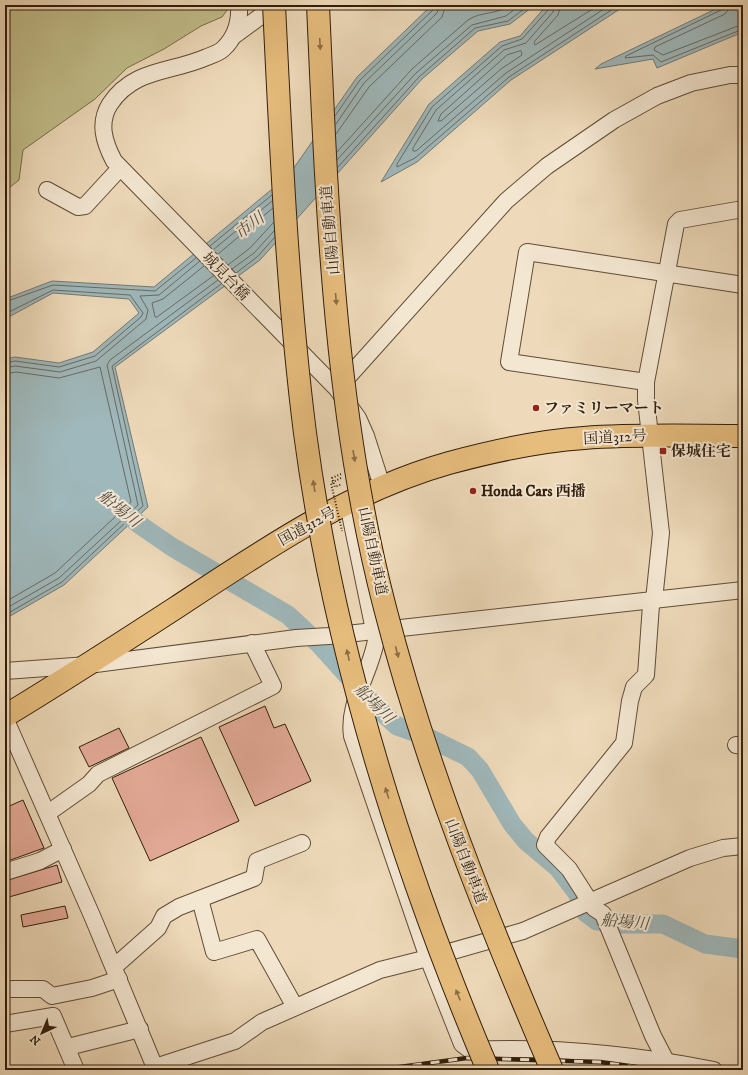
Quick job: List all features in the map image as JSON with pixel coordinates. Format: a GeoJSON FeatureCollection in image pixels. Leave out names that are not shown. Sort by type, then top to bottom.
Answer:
{"type":"FeatureCollection","features":[{"type":"Feature","properties":{"kind":"highway"},"geometry":{"type":"LineString","coordinates":[[275,5],[287,253],[295,342],[306,435],[333,590],[351,670],[406,858],[439,948],[488,1070]]}},
{"type":"Feature","properties":{"kind":"highway","name":"山陽自動車道"},"geometry":{"type":"LineString","coordinates":[[318,5],[326,181],[340,348],[349,424],[364,513],[382,598],[429,761],[456,836],[494,934],[552,1070]]}},
{"type":"Feature","properties":{"kind":"highway","name":"国道312号"},"geometry":{"type":"LineString","coordinates":[[5,717],[302,527],[382,486],[448,463],[507,449],[584,438],[743,436]]}},
{"type":"Feature","properties":{"kind":"street"},"geometry":{"type":"LineString","coordinates":[[235,35],[239,15],[239,5]]}},
{"type":"Feature","properties":{"kind":"street","name":"城見台橋"},"geometry":{"type":"LineString","coordinates":[[275,5],[235,35],[222,50],[199,60],[142,76],[125,87],[106,111],[102,128],[110,153],[120,168],[334,387],[358,418],[382,486]]}},
{"type":"Feature","properties":{"kind":"street"},"geometry":{"type":"LineString","coordinates":[[334,387],[506,201],[547,166],[614,120],[656,96],[692,82],[730,75],[743,75]]}},
{"type":"Feature","properties":{"kind":"street"},"geometry":{"type":"LineString","coordinates":[[48,190],[78,207],[85,206],[120,168]]}},
{"type":"Feature","properties":{"kind":"street"},"geometry":{"type":"LineString","coordinates":[[666,1061],[653,1036],[602,914],[594,908],[569,869],[545,844],[553,831],[624,744],[630,701],[634,687],[646,675],[651,605],[654,600],[661,533],[646,400],[646,382],[676,224],[680,220],[743,209]]}},
{"type":"Feature","properties":{"kind":"street"},"geometry":{"type":"LineString","coordinates":[[646,382],[509,362],[527,252],[743,285]]}},
{"type":"Feature","properties":{"kind":"street"},"geometry":{"type":"LineString","coordinates":[[348,504],[376,640],[374,655],[351,715],[352,736],[428,958],[462,1044],[470,1050],[508,1048],[568,1049],[666,1061],[714,1070]]}},
{"type":"Feature","properties":{"kind":"street"},"geometry":{"type":"LineString","coordinates":[[5,672],[88,665],[296,638],[329,636],[743,590]]}},
{"type":"Feature","properties":{"kind":"street"},"geometry":{"type":"LineString","coordinates":[[48,813],[89,784],[98,774],[273,686],[252,644]]}},
{"type":"Feature","properties":{"kind":"street"},"geometry":{"type":"LineString","coordinates":[[5,717],[48,813],[62,849],[140,1029],[155,1068],[235,1041],[262,1022],[380,970],[523,931],[590,900],[690,858],[723,848],[743,846]]}},
{"type":"Feature","properties":{"kind":"street"},"geometry":{"type":"LineString","coordinates":[[5,990],[43,989],[52,996],[116,973],[158,928],[164,916],[179,907],[254,878],[256,861],[302,843]]}},
{"type":"Feature","properties":{"kind":"street"},"geometry":{"type":"LineString","coordinates":[[5,872],[40,861],[62,849]]}},
{"type":"Feature","properties":{"kind":"street"},"geometry":{"type":"LineString","coordinates":[[200,899],[214,952],[257,938],[295,1007]]}},
{"type":"Feature","properties":{"kind":"street"},"geometry":{"type":"LineString","coordinates":[[5,1024],[53,1016],[60,1036],[68,1047],[76,1070]]}},
{"type":"Feature","properties":{"kind":"street"},"geometry":{"type":"LineString","coordinates":[[68,1047],[140,1029]]}},
{"type":"Feature","properties":{"kind":"street"},"geometry":{"type":"LineString","coordinates":[[556,1070],[584,1068],[618,1070]]}},
{"type":"Feature","properties":{"kind":"path"},"geometry":{"type":"LineString","coordinates":[[331,484],[342,531]]}},
{"type":"Feature","properties":{"kind":"shaded area"},"geometry":{"type":"Polygon","coordinates":[[[5,5],[227,5],[227,10],[222,17],[201,26],[164,49],[127,68],[95,99],[23,150],[19,180],[5,191],[5,5]]]}},
{"type":"Feature","properties":{"kind":"water","name":"市川"},"geometry":{"type":"Polygon","coordinates":[[[432,5],[535,5],[510,24],[478,31],[422,79],[260,260],[115,367],[148,507],[64,585],[5,619],[5,359],[15,357],[59,363],[93,352],[139,313],[129,299],[53,293],[5,319],[5,299],[52,281],[154,287],[289,175],[357,77],[432,5]]]}},
{"type":"Feature","properties":{"kind":"water"},"geometry":{"type":"Polygon","coordinates":[[[547,5],[626,5],[511,80],[417,162],[381,182],[429,104],[500,42],[520,36],[547,5]]]}},
{"type":"Feature","properties":{"kind":"water"},"geometry":{"type":"Polygon","coordinates":[[[724,5],[743,5],[743,32],[657,68],[653,59],[595,69],[601,64],[724,5]]]}},
{"type":"Feature","properties":{"kind":"building"},"geometry":{"type":"Polygon","coordinates":[[[265,706],[274,728],[285,724],[311,781],[255,806],[219,727],[265,706]]]}},
{"type":"Feature","properties":{"kind":"building"},"geometry":{"type":"Polygon","coordinates":[[[119,728],[129,748],[89,767],[79,747],[119,728]]]}},
{"type":"Feature","properties":{"kind":"building"},"geometry":{"type":"Polygon","coordinates":[[[201,737],[239,821],[150,861],[112,778],[201,737]]]}},
{"type":"Feature","properties":{"kind":"building"},"geometry":{"type":"Polygon","coordinates":[[[23,800],[44,848],[5,862],[5,808],[23,800]]]}},
{"type":"Feature","properties":{"kind":"building"},"geometry":{"type":"Polygon","coordinates":[[[57,865],[62,882],[9,897],[5,881],[57,865]]]}},
{"type":"Feature","properties":{"kind":"building"},"geometry":{"type":"Polygon","coordinates":[[[65,906],[68,918],[23,927],[21,915],[65,906]]]}},
{"type":"Feature","properties":{"kind":"waterway","name":"船場川"},"geometry":{"type":"LineString","coordinates":[[114,503],[140,525],[172,547],[288,615],[318,643],[373,704],[397,726],[423,735],[468,757],[480,770],[512,824],[526,841],[558,868],[577,893],[586,913],[597,921],[623,924],[663,924],[705,944],[743,949]]}},
{"type":"Feature","properties":{"kind":"railway"},"geometry":{"type":"LineString","coordinates":[[377,1070],[467,1058],[600,1062],[659,1070]]}},
{"type":"Feature","properties":{"kind":"place","name":"ファミリーマート"},"geometry":{"type":"Point","coordinates":[536,408]}},
{"type":"Feature","properties":{"kind":"place","name":"保城住宅"},"geometry":{"type":"Point","coordinates":[663,451]}},
{"type":"Feature","properties":{"kind":"place","name":"Honda Cars 西播"},"geometry":{"type":"Point","coordinates":[473,491]}}]}
